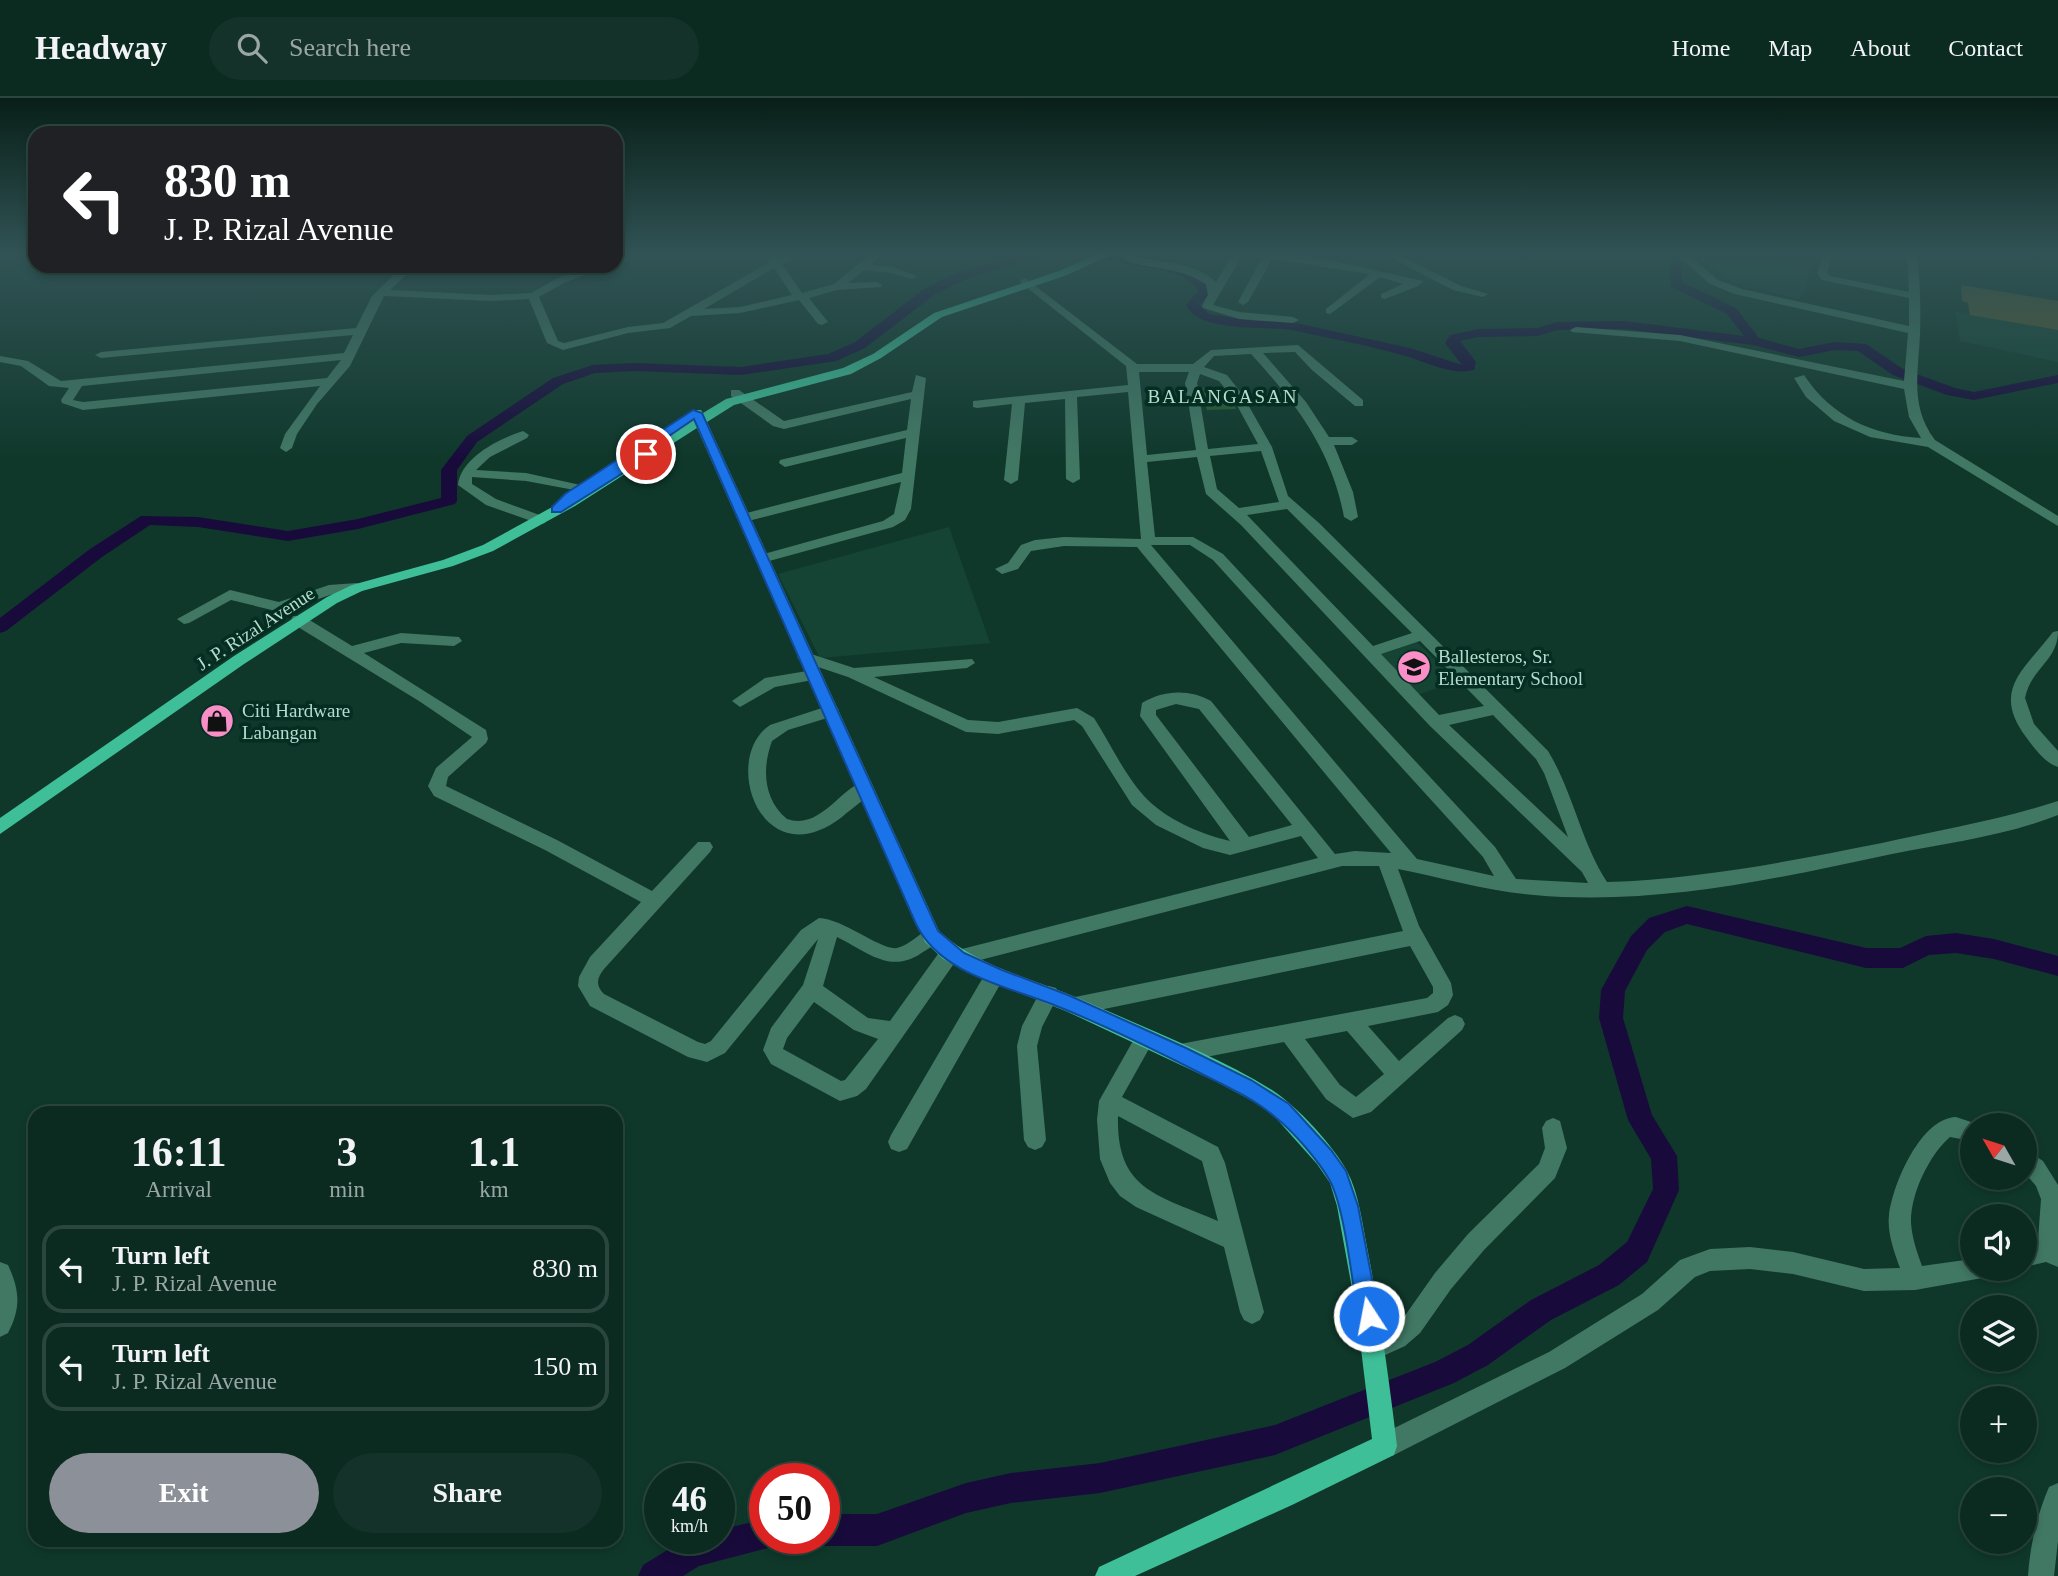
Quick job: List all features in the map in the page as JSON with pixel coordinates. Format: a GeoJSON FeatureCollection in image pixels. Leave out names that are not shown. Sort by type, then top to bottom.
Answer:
{"type":"FeatureCollection","features":[{"type":"Feature","properties":{"kind":"main road","name":"J. P. Rizal Avenue"},"geometry":{"type":"LineString","coordinates":[[557,509],[580,489],[698,416],[738,395],[823,378],[866,363],[925,322]]}},
{"type":"Feature","properties":{"kind":"main road","name":"J. P. Rizal Avenue"},"geometry":{"type":"LineString","coordinates":[[0,827],[298,620],[357,588],[470,556],[540,520],[698,416]]}},
{"type":"Feature","properties":{"kind":"main road"},"geometry":{"type":"LineString","coordinates":[[698,416],[924,924],[932,936],[954,955],[995,975],[1075,1006],[1234,1080],[1282,1110],[1325,1157],[1339,1178],[1348,1206],[1385,1446],[1108,1576]]}},
{"type":"Feature","properties":{"kind":"street"},"geometry":{"type":"LineString","coordinates":[[286,448],[291,434],[312,402],[332,381],[349,356],[365,322]]}},
{"type":"Feature","properties":{"kind":"street"},"geometry":{"type":"LineString","coordinates":[[545,322],[552,343],[558,346],[628,330],[662,328],[672,322]]}},
{"type":"Feature","properties":{"kind":"street"},"geometry":{"type":"LineString","coordinates":[[1077,322],[1134,368],[1196,368],[1216,374],[1228,384],[1266,447],[1279,492],[1287,505],[1314,526],[1542,755],[1552,772],[1588,867],[1602,889]]}},
{"type":"Feature","properties":{"kind":"street"},"geometry":{"type":"LineString","coordinates":[[1873,322],[1914,331]]}},
{"type":"Feature","properties":{"kind":"street"},"geometry":{"type":"LineString","coordinates":[[1914,322],[1909,384],[1913,417],[1917,427],[1931,443],[2058,522]]}},
{"type":"Feature","properties":{"kind":"street"},"geometry":{"type":"LineString","coordinates":[[1576,330],[1671,336],[1909,384]]}},
{"type":"Feature","properties":{"kind":"street"},"geometry":{"type":"LineString","coordinates":[[101,355],[360,331]]}},
{"type":"Feature","properties":{"kind":"street"},"geometry":{"type":"LineString","coordinates":[[1359,403],[1316,368],[1298,348],[1216,351],[1196,368],[1191,383],[1209,487],[1436,722],[1588,867]]}},
{"type":"Feature","properties":{"kind":"street"},"geometry":{"type":"LineString","coordinates":[[1253,349],[1296,398],[1326,441],[1346,488],[1351,517]]}},
{"type":"Feature","properties":{"kind":"street"},"geometry":{"type":"LineString","coordinates":[[0,359],[24,363],[56,384],[78,384],[349,356]]}},
{"type":"Feature","properties":{"kind":"street"},"geometry":{"type":"LineString","coordinates":[[1134,368],[1144,541],[1411,864]]}},
{"type":"Feature","properties":{"kind":"street"},"geometry":{"type":"LineString","coordinates":[[762,559],[896,520],[904,509],[920,378]]}},
{"type":"Feature","properties":{"kind":"street"},"geometry":{"type":"LineString","coordinates":[[1800,378],[1805,390],[1837,417],[1886,438],[1931,443]]}},
{"type":"Feature","properties":{"kind":"street"},"geometry":{"type":"LineString","coordinates":[[78,384],[67,400],[68,403],[83,406],[332,381]]}},
{"type":"Feature","properties":{"kind":"street"},"geometry":{"type":"LineString","coordinates":[[977,404],[1135,388]]}},
{"type":"Feature","properties":{"kind":"street"},"geometry":{"type":"LineString","coordinates":[[1071,393],[1073,480]]}},
{"type":"Feature","properties":{"kind":"street"},"geometry":{"type":"LineString","coordinates":[[738,395],[777,423],[784,425],[918,394]]}},
{"type":"Feature","properties":{"kind":"street"},"geometry":{"type":"LineString","coordinates":[[1011,480],[1018,399]]}},
{"type":"Feature","properties":{"kind":"street"},"geometry":{"type":"LineString","coordinates":[[785,463],[915,432]]}},
{"type":"Feature","properties":{"kind":"street"},"geometry":{"type":"LineString","coordinates":[[523,435],[485,455],[466,473],[464,485],[491,502],[540,520]]}},
{"type":"Feature","properties":{"kind":"street"},"geometry":{"type":"LineString","coordinates":[[1326,441],[1352,441]]}},
{"type":"Feature","properties":{"kind":"street"},"geometry":{"type":"LineString","coordinates":[[1141,459],[1266,447]]}},
{"type":"Feature","properties":{"kind":"street"},"geometry":{"type":"LineString","coordinates":[[466,473],[526,477],[580,489]]}},
{"type":"Feature","properties":{"kind":"street"},"geometry":{"type":"LineString","coordinates":[[744,518],[907,476]]}},
{"type":"Feature","properties":{"kind":"street"},"geometry":{"type":"LineString","coordinates":[[1235,513],[1287,505]]}},
{"type":"Feature","properties":{"kind":"street"},"geometry":{"type":"LineString","coordinates":[[1002,569],[1013,566],[1024,549],[1033,545],[1193,541],[1218,557],[1489,852],[1510,885]]}},
{"type":"Feature","properties":{"kind":"street"},"geometry":{"type":"LineString","coordinates":[[184,619],[233,595],[274,607],[329,590],[357,588]]}},
{"type":"Feature","properties":{"kind":"street"},"geometry":{"type":"LineString","coordinates":[[298,620],[425,697],[480,734],[480,739],[473,749],[440,774],[436,781],[440,792],[551,845],[655,901]]}},
{"type":"Feature","properties":{"kind":"street"},"geometry":{"type":"LineString","coordinates":[[1369,653],[1421,635]]}},
{"type":"Feature","properties":{"kind":"street"},"geometry":{"type":"LineString","coordinates":[[349,653],[373,641],[393,637],[412,636],[454,641]]}},
{"type":"Feature","properties":{"kind":"street"},"geometry":{"type":"LineString","coordinates":[[2058,636],[2019,689],[2017,702],[2022,717],[2037,740],[2058,761]]}},
{"type":"Feature","properties":{"kind":"street"},"geometry":{"type":"LineString","coordinates":[[805,657],[853,673],[966,726],[998,728],[1070,713],[1077,714],[1088,722],[1147,810],[1217,846],[1245,845],[1304,828]]}},
{"type":"Feature","properties":{"kind":"street"},"geometry":{"type":"LineString","coordinates":[[853,673],[967,663]]}},
{"type":"Feature","properties":{"kind":"street"},"geometry":{"type":"LineString","coordinates":[[740,701],[771,681],[813,675]]}},
{"type":"Feature","properties":{"kind":"street"},"geometry":{"type":"LineString","coordinates":[[1245,845],[1148,716],[1146,711],[1153,704],[1193,698],[1205,705],[1331,861]]}},
{"type":"Feature","properties":{"kind":"street"},"geometry":{"type":"LineString","coordinates":[[1436,722],[1496,709]]}},
{"type":"Feature","properties":{"kind":"street"},"geometry":{"type":"LineString","coordinates":[[831,711],[776,730],[766,737],[757,764],[758,791],[772,818],[791,828],[804,828],[833,814],[865,788]]}},
{"type":"Feature","properties":{"kind":"street"},"geometry":{"type":"LineString","coordinates":[[831,926],[812,989],[778,1034],[773,1050],[778,1058],[831,1089],[840,1091],[850,1089],[859,1082],[894,1030],[954,955],[1331,861],[1359,856],[1386,858],[1483,881],[1545,889],[1697,884],[2026,820],[2058,808]]}},
{"type":"Feature","properties":{"kind":"street"},"geometry":{"type":"LineString","coordinates":[[705,848],[589,974],[588,989],[597,1000],[684,1046],[702,1052],[713,1051],[726,1039],[819,926],[831,926],[892,956],[904,954],[932,936]]}},
{"type":"Feature","properties":{"kind":"street"},"geometry":{"type":"LineString","coordinates":[[1180,1054],[1438,1002],[1443,996],[1443,985],[1415,937],[1396,894],[1386,858]]}},
{"type":"Feature","properties":{"kind":"street"},"geometry":{"type":"LineString","coordinates":[[1075,1006],[1415,937]]}},
{"type":"Feature","properties":{"kind":"street"},"geometry":{"type":"LineString","coordinates":[[899,1142],[995,975]]}},
{"type":"Feature","properties":{"kind":"street"},"geometry":{"type":"LineString","coordinates":[[812,989],[860,1023],[877,1031],[894,1030]]}},
{"type":"Feature","properties":{"kind":"street"},"geometry":{"type":"LineString","coordinates":[[1035,1140],[1027,1046],[1032,1026],[1049,995]]}},
{"type":"Feature","properties":{"kind":"street"},"geometry":{"type":"LineString","coordinates":[[1351,1021],[1398,1075]]}},
{"type":"Feature","properties":{"kind":"street"},"geometry":{"type":"LineString","coordinates":[[1288,1032],[1333,1093],[1353,1108],[1364,1105],[1455,1024]]}},
{"type":"Feature","properties":{"kind":"street"},"geometry":{"type":"LineString","coordinates":[[1145,1038],[1109,1101],[1107,1120],[1111,1159],[1118,1176],[1128,1188],[1144,1199],[1234,1240]]}},
{"type":"Feature","properties":{"kind":"street"},"geometry":{"type":"LineString","coordinates":[[1109,1101],[1210,1154],[1252,1312]]}},
{"type":"Feature","properties":{"kind":"street"},"geometry":{"type":"LineString","coordinates":[[1915,1279],[1902,1236],[1900,1214],[1916,1171],[1934,1137],[1943,1129],[1960,1126]]}},
{"type":"Feature","properties":{"kind":"street"},"geometry":{"type":"LineString","coordinates":[[1372,1349],[1397,1338],[1412,1325],[1476,1242],[1547,1171],[1556,1148],[1553,1128]]}},
{"type":"Feature","properties":{"kind":"street"},"geometry":{"type":"LineString","coordinates":[[2037,1168],[2052,1185],[2053,1253]]}},
{"type":"Feature","properties":{"kind":"street"},"geometry":{"type":"LineString","coordinates":[[1385,1446],[1557,1360],[1650,1302],[1688,1268],[1710,1260],[1750,1258],[1793,1263],[1864,1280],[1915,1279],[1960,1272]]}},
{"type":"Feature","properties":{"kind":"street"},"geometry":{"type":"LineString","coordinates":[[0,1273],[9,1298],[6,1314],[0,1325]]}},
{"type":"Feature","properties":{"kind":"street"},"geometry":{"type":"LineString","coordinates":[[2041,1576],[2043,1548],[2058,1496]]}},
{"type":"Feature","properties":{"kind":"shaded area"},"geometry":{"type":"Polygon","coordinates":[[[1957,322],[2012,322],[2058,330],[2058,362],[1960,341],[1957,322]]]}},
{"type":"Feature","properties":{"kind":"shaded area"},"geometry":{"type":"Polygon","coordinates":[[[2011,322],[2058,322],[2058,330],[2011,322]]]}},
{"type":"Feature","properties":{"kind":"shaded area"},"geometry":{"type":"Polygon","coordinates":[[[949,527],[990,643],[820,658],[778,574],[949,527]]]}},
{"type":"Feature","properties":{"kind":"shaded area","name":"Ballesteros, Sr. Elementary School"},"geometry":{"type":"Polygon","coordinates":[[[1414,639],[1456,681],[1415,696],[1372,654],[1414,639]]]}},
{"type":"Feature","properties":{"kind":"building"},"geometry":{"type":"Polygon","coordinates":[[[1221,387],[1236,409],[1207,410],[1201,388],[1221,387]]]}},
{"type":"Feature","properties":{"kind":"waterway"},"geometry":{"type":"LineString","coordinates":[[0,627],[96,553],[147,520],[198,522],[288,536],[358,524],[449,501],[449,470],[472,439],[558,381],[593,369],[635,367],[741,371],[831,358],[860,345],[890,322]]}},
{"type":"Feature","properties":{"kind":"waterway"},"geometry":{"type":"LineString","coordinates":[[1237,322],[1287,325],[1405,351],[1461,369],[1469,367],[1469,362],[1452,343],[1455,338],[1479,333],[1538,332],[1557,326],[1624,325],[1754,341]]}},
{"type":"Feature","properties":{"kind":"waterway"},"geometry":{"type":"LineString","coordinates":[[1742,322],[1754,341]]}},
{"type":"Feature","properties":{"kind":"waterway"},"geometry":{"type":"LineString","coordinates":[[1754,341],[1799,353],[1834,346],[1861,347],[1898,372],[1952,392],[1974,396],[2058,379]]}},
{"type":"Feature","properties":{"kind":"waterway"},"geometry":{"type":"LineString","coordinates":[[840,1530],[877,1530],[966,1498],[1011,1488],[1100,1478],[1275,1440],[1444,1373],[1478,1355],[1541,1310],[1609,1275],[1637,1252],[1666,1190],[1664,1156],[1641,1120],[1611,1018],[1613,990],[1639,943],[1657,925],[1687,915],[1866,958],[1903,958],[1926,946],[1956,943],[1994,949],[2058,966]]}},
{"type":"Feature","properties":{"kind":"waterway"},"geometry":{"type":"LineString","coordinates":[[654,1576],[693,1552],[749,1539]]}},
{"type":"Feature","properties":{"kind":"place","name":"Ballesteros, Sr. Elementary School"},"geometry":{"type":"Point","coordinates":[1414,667]}},
{"type":"Feature","properties":{"kind":"place","name":"Citi Hardware Labangan"},"geometry":{"type":"Point","coordinates":[217,721]}},
{"type":"Feature","properties":{"kind":"district","name":"BALANGASAN"},"geometry":{"type":"Point","coordinates":[1223,396]}},
{"type":"Feature","properties":{"kind":"route"},"geometry":{"type":"LineString","coordinates":[[646,454],[557,509],[569,497],[697,413],[924,924],[932,936],[957,958],[1062,1000],[1180,1054],[1245,1086],[1282,1110],[1325,1157],[1339,1178],[1348,1206],[1369,1316]]}}]}
